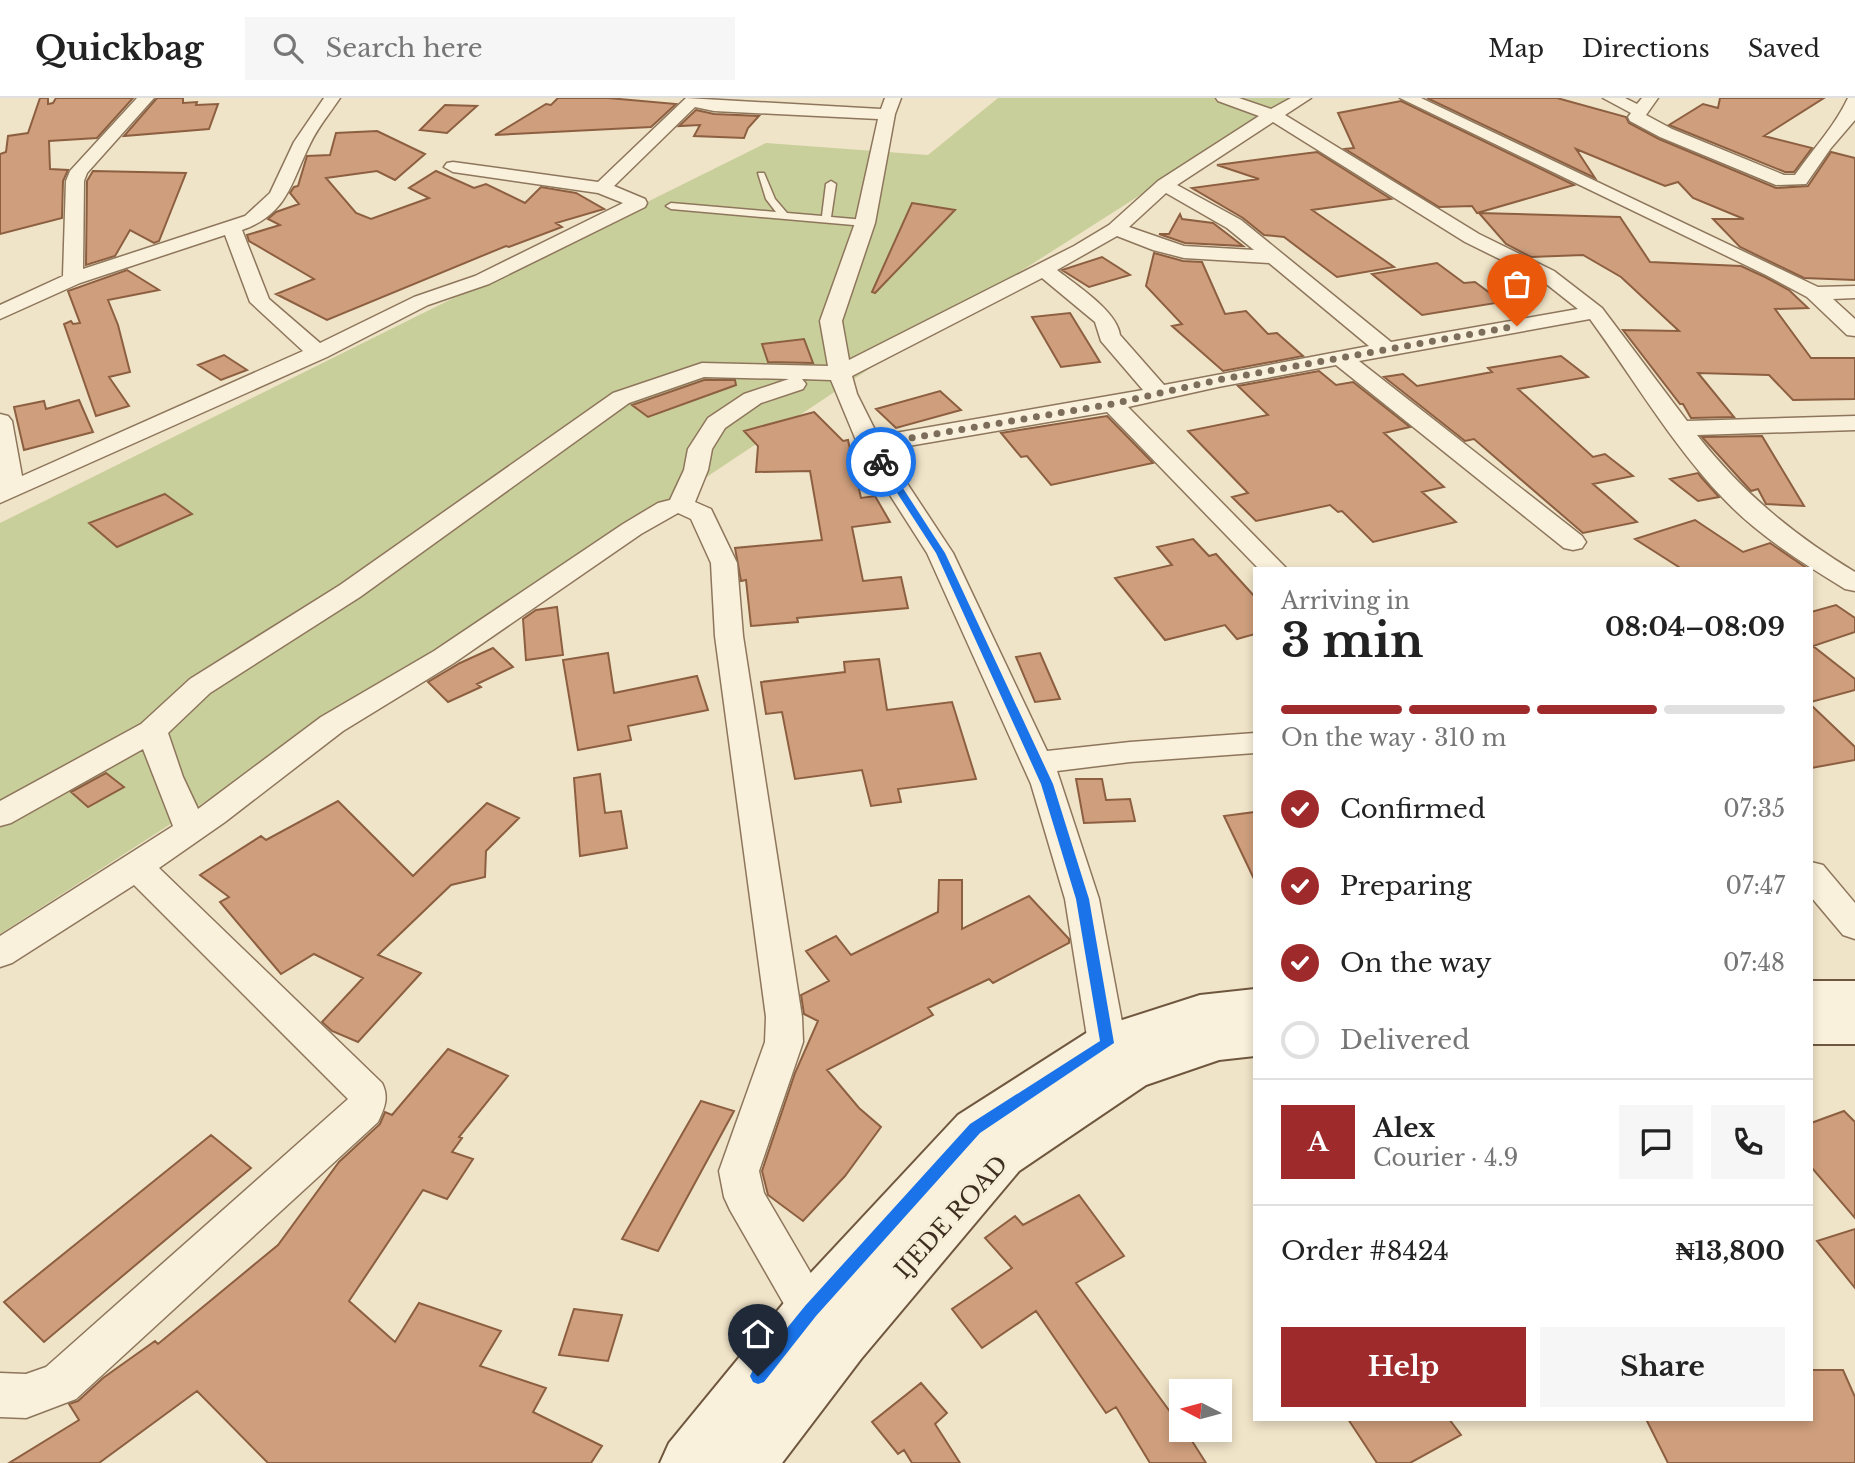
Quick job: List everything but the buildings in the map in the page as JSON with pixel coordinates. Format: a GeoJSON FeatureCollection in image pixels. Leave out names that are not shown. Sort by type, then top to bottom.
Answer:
{"type":"FeatureCollection","features":[{"type":"Feature","properties":{"kind":"main road","name":"IJEDE ROAD"},"geometry":{"type":"LineString","coordinates":[[689,1463],[811,1311],[975,1129],[1107,1043],[1200,1013],[1253,1007]]}},
{"type":"Feature","properties":{"kind":"main road","name":"IJEDE ROAD"},"geometry":{"type":"LineString","coordinates":[[747,1463],[842,1341],[1002,1156],[1130,1072],[1219,1042],[1253,1038]]}},
{"type":"Feature","properties":{"kind":"street"},"geometry":{"type":"LineString","coordinates":[[73,279],[75,181],[79,171],[146,98]]}},
{"type":"Feature","properties":{"kind":"street"},"geometry":{"type":"LineString","coordinates":[[0,313],[73,279],[232,229],[267,210],[285,188],[298,149],[332,98]]}},
{"type":"Feature","properties":{"kind":"street"},"geometry":{"type":"LineString","coordinates":[[1224,98],[1274,116],[1472,238],[1547,275],[1595,312],[1717,476],[1741,500],[1794,544],[1855,583]]}},
{"type":"Feature","properties":{"kind":"street"},"geometry":{"type":"LineString","coordinates":[[681,505],[684,489],[696,470],[700,449],[716,421],[756,395],[832,373],[1044,269],[1116,229],[1164,185],[1230,140],[1303,98]]}},
{"type":"Feature","properties":{"kind":"street"},"geometry":{"type":"LineString","coordinates":[[1408,98],[1814,293],[1855,330]]}},
{"type":"Feature","properties":{"kind":"street"},"geometry":{"type":"LineString","coordinates":[[1611,98],[1644,104],[1636,117],[1665,133],[1782,181],[1800,180],[1825,144],[1851,119],[1855,99]]}},
{"type":"Feature","properties":{"kind":"street"},"geometry":{"type":"LineString","coordinates":[[602,188],[693,99],[715,106],[890,106],[866,223],[831,321],[832,373],[846,394],[870,445],[940,553],[1047,784],[1082,899],[1107,1043]]}},
{"type":"Feature","properties":{"kind":"street"},"geometry":{"type":"LineString","coordinates":[[0,421],[6,492],[319,352],[421,301],[482,280],[638,203],[602,188],[453,167]]}},
{"type":"Feature","properties":{"kind":"street"},"geometry":{"type":"LineString","coordinates":[[1164,185],[1234,224],[1387,350]]}},
{"type":"Feature","properties":{"kind":"street"},"geometry":{"type":"LineString","coordinates":[[232,229],[260,302],[298,337],[319,352]]}},
{"type":"Feature","properties":{"kind":"street"},"geometry":{"type":"LineString","coordinates":[[1116,229],[1184,252],[1274,257]]}},
{"type":"Feature","properties":{"kind":"street"},"geometry":{"type":"LineString","coordinates":[[1044,269],[1102,318],[1108,325],[1109,336],[1158,394]]}},
{"type":"Feature","properties":{"kind":"street"},"geometry":{"type":"LineString","coordinates":[[1814,293],[1855,292]]}},
{"type":"Feature","properties":{"kind":"street"},"geometry":{"type":"LineString","coordinates":[[870,445],[1112,404],[1341,358],[1595,312]]}},
{"type":"Feature","properties":{"kind":"street"},"geometry":{"type":"LineString","coordinates":[[1341,358],[1573,542]]}},
{"type":"Feature","properties":{"kind":"street"},"geometry":{"type":"LineString","coordinates":[[0,815],[152,731],[200,685],[350,591],[621,398],[702,370],[832,373]]}},
{"type":"Feature","properties":{"kind":"street"},"geometry":{"type":"LineString","coordinates":[[1112,404],[1272,567]]}},
{"type":"Feature","properties":{"kind":"street"},"geometry":{"type":"LineString","coordinates":[[1682,428],[1855,424]]}},
{"type":"Feature","properties":{"kind":"street"},"geometry":{"type":"LineString","coordinates":[[0,953],[191,830],[332,724],[444,657],[632,529],[667,508],[681,505],[702,514],[724,563],[729,636],[784,1017],[784,1042],[739,1171],[744,1197],[811,1311]]}},
{"type":"Feature","properties":{"kind":"street"},"geometry":{"type":"LineString","coordinates":[[152,731],[167,777],[191,830]]}},
{"type":"Feature","properties":{"kind":"street"},"geometry":{"type":"LineString","coordinates":[[1038,763],[1130,752],[1253,743]]}},
{"type":"Feature","properties":{"kind":"street"},"geometry":{"type":"LineString","coordinates":[[0,1395],[26,1396],[60,1384],[364,1110],[367,1102],[368,1094],[137,867]]}},
{"type":"Feature","properties":{"kind":"street"},"geometry":{"type":"LineString","coordinates":[[1813,876],[1855,926]]}},
{"type":"Feature","properties":{"kind":"lane"},"geometry":{"type":"LineString","coordinates":[[761,174],[771,199],[784,216]]}},
{"type":"Feature","properties":{"kind":"lane"},"geometry":{"type":"LineString","coordinates":[[826,220],[831,184]]}},
{"type":"Feature","properties":{"kind":"lane"},"geometry":{"type":"LineString","coordinates":[[671,206],[866,223]]}},
{"type":"Feature","properties":{"kind":"green space"},"geometry":{"type":"Polygon","coordinates":[[[998,98],[1293,98],[911,341],[627,530],[0,934],[0,523],[766,143],[928,155],[998,98]]]}},
{"type":"Feature","properties":{"kind":"way so far"},"geometry":{"type":"LineString","coordinates":[[881,462],[870,445],[1112,404],[1218,380],[1517,326]]}},
{"type":"Feature","properties":{"kind":"route"},"geometry":{"type":"LineString","coordinates":[[758,1376],[811,1311],[975,1129],[1107,1043],[1082,899],[1047,784],[940,553],[881,462]]}}]}
